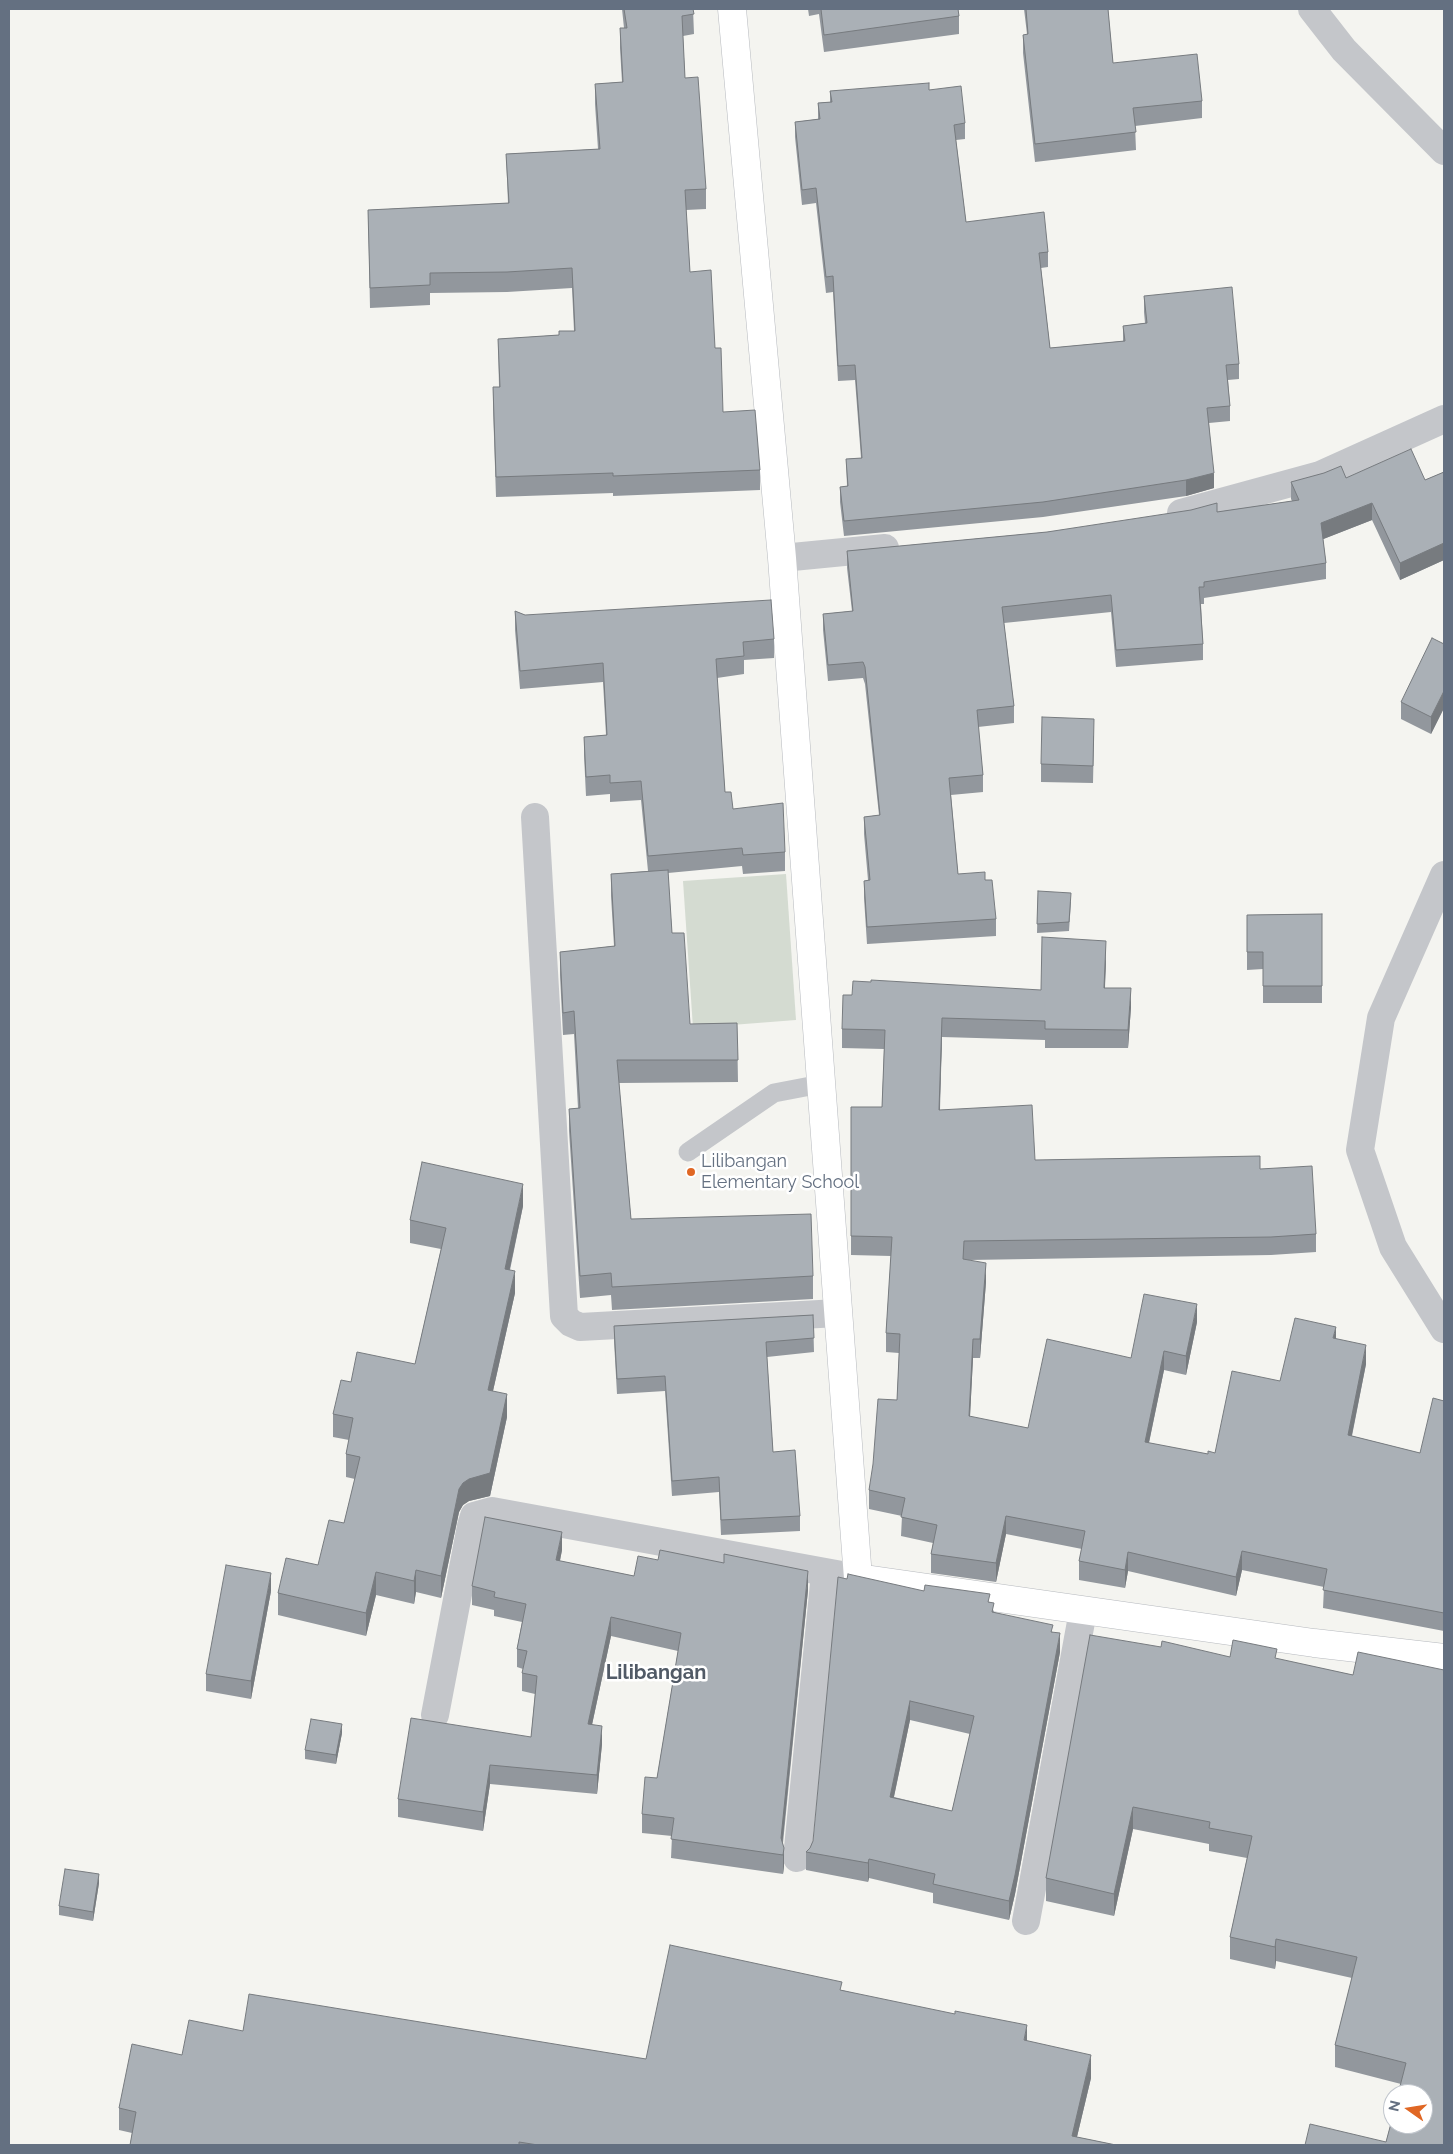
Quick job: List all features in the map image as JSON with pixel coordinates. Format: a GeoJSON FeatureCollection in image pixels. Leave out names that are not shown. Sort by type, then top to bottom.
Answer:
{"type":"FeatureCollection","features":[{"type":"Feature","properties":{"kind":"street"},"geometry":{"type":"LineString","coordinates":[[732,9],[786,602],[858,1578]]}},
{"type":"Feature","properties":{"kind":"street"},"geometry":{"type":"LineString","coordinates":[[1312,9],[1344,50],[1444,151]]}},
{"type":"Feature","properties":{"kind":"street"},"geometry":{"type":"LineString","coordinates":[[1160,516],[1189,511],[1320,475],[1444,419]]}},
{"type":"Feature","properties":{"kind":"street"},"geometry":{"type":"LineString","coordinates":[[782,558],[911,545]]}},
{"type":"Feature","properties":{"kind":"street"},"geometry":{"type":"LineString","coordinates":[[756,604],[786,602]]}},
{"type":"Feature","properties":{"kind":"street"},"geometry":{"type":"LineString","coordinates":[[535,817],[564,1316],[571,1323],[580,1327],[838,1313]]}},
{"type":"Feature","properties":{"kind":"street"},"geometry":{"type":"LineString","coordinates":[[1444,875],[1381,1018],[1360,1150],[1392,1247],[1444,1329]]}},
{"type":"Feature","properties":{"kind":"street"},"geometry":{"type":"LineString","coordinates":[[435,1715],[471,1526],[474,1516],[492,1511],[825,1573],[1314,1644],[1444,1658]]}},
{"type":"Feature","properties":{"kind":"street"},"geometry":{"type":"LineString","coordinates":[[797,1858],[825,1573]]}},
{"type":"Feature","properties":{"kind":"street"},"geometry":{"type":"LineString","coordinates":[[1026,1921],[1084,1611]]}},
{"type":"Feature","properties":{"kind":"lane"},"geometry":{"type":"LineString","coordinates":[[688,1152],[774,1093],[821,1084]]}},
{"type":"Feature","properties":{"kind":"shaded area"},"geometry":{"type":"Polygon","coordinates":[[[786,874],[796,1020],[693,1028],[683,881],[786,874]]]}},
{"type":"Feature","properties":{"kind":"building"},"geometry":{"type":"Polygon","coordinates":[[[624,9],[693,9],[694,14],[682,16],[685,78],[698,77],[706,189],[685,190],[690,272],[711,270],[715,348],[721,348],[723,412],[755,410],[760,470],[613,476],[613,473],[496,477],[493,387],[500,387],[498,339],[559,335],[559,331],[575,331],[572,268],[507,272],[430,273],[430,285],[370,288],[368,210],[509,203],[506,154],[600,149],[595,84],[623,82],[620,28],[627,28],[624,9]]]}},
{"type":"Feature","properties":{"kind":"building"},"geometry":{"type":"Polygon","coordinates":[[[821,9],[958,9],[959,16],[824,35],[821,9]]]}},
{"type":"Feature","properties":{"kind":"building"},"geometry":{"type":"Polygon","coordinates":[[[1026,9],[1108,9],[1113,63],[1197,54],[1202,101],[1133,108],[1136,132],[1035,144],[1023,35],[1028,34],[1026,9]]]}},
{"type":"Feature","properties":{"kind":"building"},"geometry":{"type":"Polygon","coordinates":[[[929,83],[929,90],[961,86],[965,123],[954,125],[966,222],[1044,212],[1048,252],[1039,253],[1050,348],[1125,341],[1123,326],[1147,323],[1144,296],[1232,287],[1239,364],[1226,365],[1230,406],[1207,408],[1214,473],[1186,480],[1043,502],[844,521],[840,487],[848,486],[846,459],[862,458],[855,365],[838,366],[833,276],[826,277],[816,188],[802,190],[795,122],[820,119],[818,103],[832,102],[830,91],[929,83]]]}},
{"type":"Feature","properties":{"kind":"building"},"geometry":{"type":"Polygon","coordinates":[[[1411,449],[1425,480],[1444,472],[1444,543],[1400,563],[1372,503],[1321,523],[1326,563],[1204,582],[1204,587],[1199,587],[1203,644],[1116,650],[1111,595],[1002,607],[1014,706],[977,710],[983,775],[949,778],[958,874],[985,872],[985,880],[992,880],[996,919],[867,927],[864,881],[870,880],[864,817],[880,815],[865,667],[863,662],[828,665],[823,614],[853,611],[847,551],[1047,532],[1191,510],[1217,503],[1217,512],[1299,500],[1291,482],[1341,466],[1346,478],[1411,449]]]}},
{"type":"Feature","properties":{"kind":"building"},"geometry":{"type":"Polygon","coordinates":[[[771,600],[774,639],[743,642],[744,656],[716,659],[725,792],[731,792],[733,809],[783,803],[785,852],[743,855],[742,848],[648,856],[641,781],[610,783],[610,775],[586,777],[584,737],[607,735],[603,663],[520,671],[515,611],[525,615],[771,600]]]}},
{"type":"Feature","properties":{"kind":"building"},"geometry":{"type":"Polygon","coordinates":[[[1432,638],[1444,644],[1444,691],[1431,717],[1401,702],[1432,638]]]}},
{"type":"Feature","properties":{"kind":"building"},"geometry":{"type":"Polygon","coordinates":[[[1042,717],[1094,719],[1093,766],[1041,764],[1042,717]]]}},
{"type":"Feature","properties":{"kind":"building"},"geometry":{"type":"Polygon","coordinates":[[[668,870],[672,933],[684,933],[690,1024],[737,1023],[738,1060],[617,1060],[631,1219],[811,1214],[813,1276],[612,1287],[611,1273],[580,1276],[569,1109],[580,1108],[574,1011],[563,1013],[560,952],[615,946],[611,874],[668,870]]]}},
{"type":"Feature","properties":{"kind":"building"},"geometry":{"type":"Polygon","coordinates":[[[1038,891],[1071,893],[1069,922],[1037,924],[1038,891]]]}},
{"type":"Feature","properties":{"kind":"building"},"geometry":{"type":"Polygon","coordinates":[[[1322,914],[1322,986],[1263,986],[1263,952],[1247,952],[1247,915],[1322,914]]]}},
{"type":"Feature","properties":{"kind":"building"},"geometry":{"type":"Polygon","coordinates":[[[1042,937],[1106,941],[1104,988],[1131,988],[1128,1030],[1045,1029],[1045,1021],[942,1018],[939,1110],[1032,1105],[1035,1160],[1260,1156],[1260,1169],[1312,1166],[1316,1234],[1271,1237],[964,1241],[963,1259],[986,1263],[980,1339],[973,1339],[969,1416],[1028,1428],[1047,1339],[1131,1358],[1144,1294],[1197,1304],[1186,1356],[1164,1351],[1145,1442],[1208,1454],[1208,1451],[1215,1453],[1232,1371],[1280,1381],[1295,1318],[1336,1327],[1333,1338],[1366,1345],[1348,1435],[1420,1453],[1433,1398],[1444,1401],[1444,1613],[1323,1590],[1327,1569],[1242,1551],[1236,1577],[1128,1552],[1125,1570],[1079,1561],[1085,1531],[1006,1516],[996,1563],[931,1554],[937,1525],[901,1517],[905,1498],[869,1490],[878,1399],[897,1400],[900,1334],[886,1333],[892,1237],[851,1236],[851,1107],[882,1107],[885,1030],[842,1029],[843,995],[852,995],[853,981],[871,982],[871,980],[1041,990],[1042,937]]]}},
{"type":"Feature","properties":{"kind":"building"},"geometry":{"type":"Polygon","coordinates":[[[422,1162],[523,1184],[505,1269],[515,1271],[488,1390],[507,1394],[490,1473],[469,1479],[459,1489],[441,1576],[416,1570],[414,1581],[376,1572],[366,1613],[278,1593],[286,1558],[318,1565],[329,1520],[344,1523],[360,1457],[346,1454],[353,1418],[333,1414],[341,1380],[351,1382],[357,1352],[415,1364],[446,1228],[410,1220],[422,1162]]]}},
{"type":"Feature","properties":{"kind":"building"},"geometry":{"type":"Polygon","coordinates":[[[813,1315],[814,1338],[766,1342],[773,1452],[795,1450],[800,1516],[721,1520],[719,1477],[672,1481],[665,1376],[617,1379],[614,1326],[813,1315]]]}},
{"type":"Feature","properties":{"kind":"building"},"geometry":{"type":"Polygon","coordinates":[[[485,1517],[562,1532],[556,1560],[634,1576],[638,1556],[658,1560],[660,1550],[724,1563],[724,1554],[808,1571],[781,1838],[784,1848],[783,1855],[671,1839],[674,1818],[642,1814],[645,1777],[657,1778],[681,1633],[611,1617],[588,1724],[602,1726],[597,1775],[490,1765],[483,1812],[398,1799],[411,1718],[531,1737],[537,1676],[522,1673],[527,1651],[517,1649],[526,1604],[494,1597],[495,1592],[472,1586],[485,1517]]]}},
{"type":"Feature","properties":{"kind":"building"},"geometry":{"type":"Polygon","coordinates":[[[226,1565],[271,1573],[251,1681],[206,1674],[226,1565]]]}},
{"type":"Feature","properties":{"kind":"building"},"geometry":{"type":"Polygon","coordinates":[[[848,1574],[924,1591],[925,1585],[990,1594],[988,1602],[994,1603],[992,1612],[1053,1625],[1051,1632],[1060,1633],[1009,1901],[933,1884],[935,1874],[869,1859],[868,1863],[806,1852],[813,1841],[838,1577],[847,1579],[848,1574]],[[910,1701],[890,1797],[952,1811],[974,1716],[910,1701]]]}},
{"type":"Feature","properties":{"kind":"building"},"geometry":{"type":"Polygon","coordinates":[[[1090,1635],[1161,1647],[1162,1641],[1230,1657],[1233,1640],[1277,1649],[1275,1658],[1353,1675],[1358,1652],[1444,1670],[1444,2145],[1305,2145],[1310,2124],[1386,2142],[1388,2134],[1433,2134],[1433,2084],[1401,2084],[1406,2063],[1335,2045],[1357,1957],[1276,1939],[1275,1947],[1230,1937],[1252,1836],[1209,1828],[1210,1822],[1133,1807],[1114,1894],[1046,1878],[1090,1635]]]}},
{"type":"Feature","properties":{"kind":"building"},"geometry":{"type":"Polygon","coordinates":[[[311,1719],[342,1724],[336,1755],[305,1750],[311,1719]]]}},
{"type":"Feature","properties":{"kind":"building"},"geometry":{"type":"Polygon","coordinates":[[[65,1869],[99,1874],[93,1912],[59,1906],[65,1869]]]}},
{"type":"Feature","properties":{"kind":"building"},"geometry":{"type":"Polygon","coordinates":[[[670,1945],[842,1982],[840,1990],[955,2014],[955,2011],[1027,2025],[1024,2040],[1091,2055],[1072,2136],[1116,2145],[538,2145],[519,2142],[519,2145],[130,2145],[136,2112],[119,2108],[132,2044],[182,2055],[189,2020],[243,2031],[249,1994],[646,2059],[670,1945]]]}},
{"type":"Feature","properties":{"kind":"place","name":"Lilibangan Elementary School"},"geometry":{"type":"Point","coordinates":[691,1172]}},
{"type":"Feature","properties":{"kind":"district","name":"Lilibangan"},"geometry":{"type":"Point","coordinates":[656,1673]}}]}
